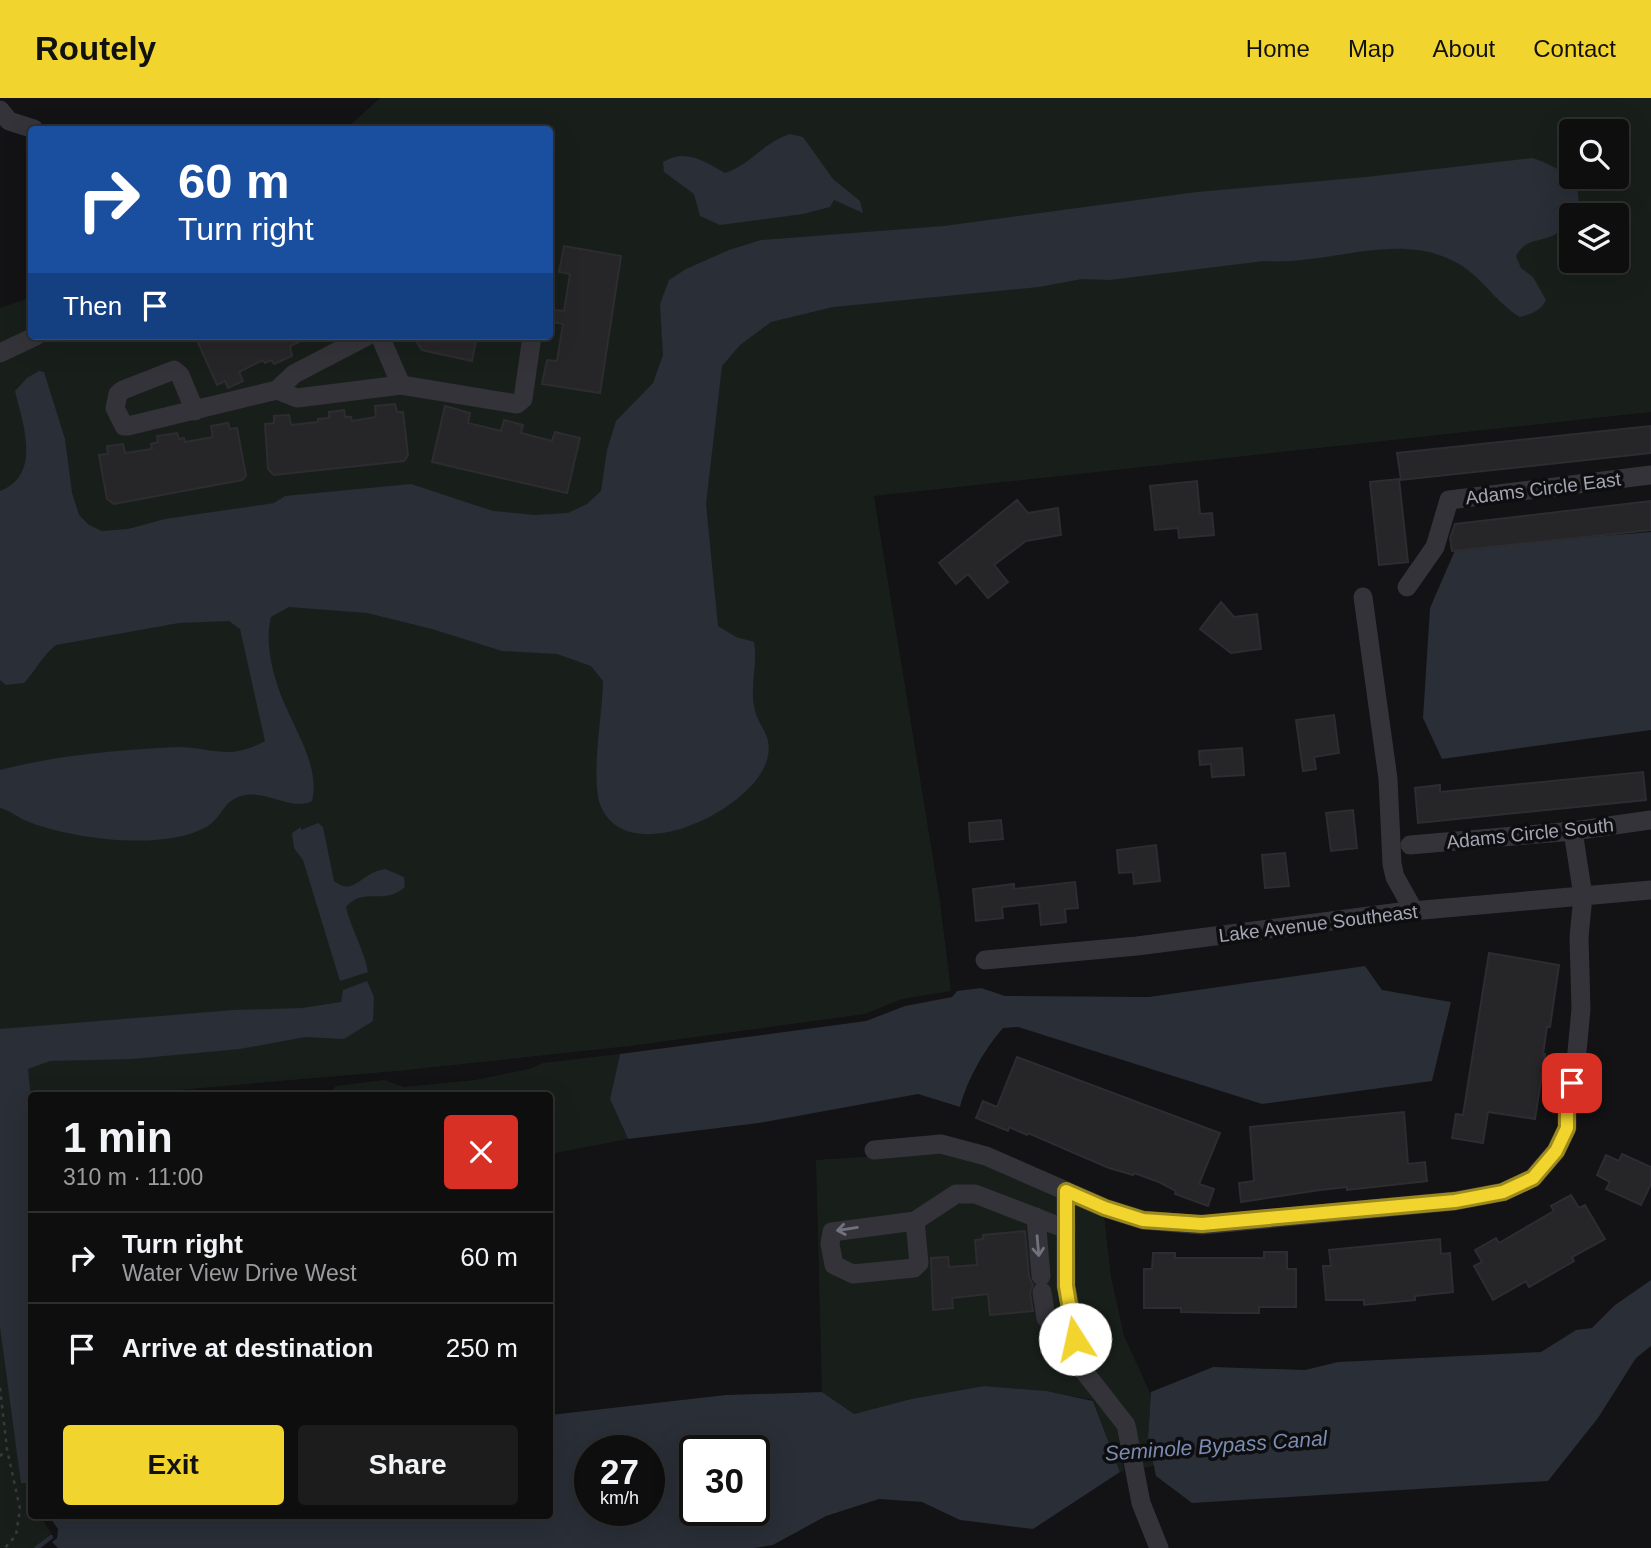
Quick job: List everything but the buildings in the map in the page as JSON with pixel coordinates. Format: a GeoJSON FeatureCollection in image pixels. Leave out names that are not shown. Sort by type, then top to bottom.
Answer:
{"type":"FeatureCollection","features":[{"type":"Feature","properties":{"kind":"street"},"geometry":{"type":"LineString","coordinates":[[0,110],[9,121],[28,127]]}},
{"type":"Feature","properties":{"kind":"street"},"geometry":{"type":"LineString","coordinates":[[7,350],[28,340]]}},
{"type":"Feature","properties":{"kind":"street"},"geometry":{"type":"LineString","coordinates":[[195,411],[277,390],[293,374],[359,340]]}},
{"type":"Feature","properties":{"kind":"street"},"geometry":{"type":"LineString","coordinates":[[382,340],[401,385]]}},
{"type":"Feature","properties":{"kind":"street"},"geometry":{"type":"LineString","coordinates":[[277,390],[297,398],[401,385],[517,404],[523,399],[532,340]]}},
{"type":"Feature","properties":{"kind":"street","name":"Adams Circle East"},"geometry":{"type":"LineString","coordinates":[[1407,587],[1435,547],[1449,500],[1651,475]]}},
{"type":"Feature","properties":{"kind":"street"},"geometry":{"type":"LineString","coordinates":[[1363,597],[1388,779],[1392,864],[1395,877],[1414,911]]}},
{"type":"Feature","properties":{"kind":"street","name":"Adams Circle South"},"geometry":{"type":"LineString","coordinates":[[1409,845],[1573,831],[1651,820]]}},
{"type":"Feature","properties":{"kind":"street"},"geometry":{"type":"LineString","coordinates":[[874,1150],[941,1144],[986,1156],[1105,1208],[1143,1220],[1202,1224],[1455,1201],[1503,1192],[1533,1178],[1556,1151],[1567,1128],[1567,1104],[1576,1062],[1581,1009],[1579,937],[1583,896],[1573,831]]}},
{"type":"Feature","properties":{"kind":"street","name":"Lake Avenue Southeast"},"geometry":{"type":"LineString","coordinates":[[985,960],[1137,946],[1414,911],[1651,890]]}},
{"type":"Feature","properties":{"kind":"street"},"geometry":{"type":"LineString","coordinates":[[1066,1191],[1066,1286],[1083,1370],[1126,1425],[1141,1503],[1159,1548]]}},
{"type":"Feature","properties":{"kind":"street"},"geometry":{"type":"LineString","coordinates":[[915,1221],[919,1263],[914,1268],[853,1273],[834,1265],[830,1244],[832,1232],[915,1221],[956,1194],[975,1194],[1066,1229]]}},
{"type":"Feature","properties":{"kind":"street"},"geometry":{"type":"LineString","coordinates":[[1036,1217],[1046,1318],[1055,1324],[1073,1324]]}},
{"type":"Feature","properties":{"kind":"path"},"geometry":{"type":"LineString","coordinates":[[0,1388],[7,1449],[20,1509],[16,1535],[5,1548]]}},
{"type":"Feature","properties":{"kind":"path"},"geometry":{"type":"LineString","coordinates":[[0,1455],[7,1449]]}},
{"type":"Feature","properties":{"kind":"shaded area"},"geometry":{"type":"Polygon","coordinates":[[[380,98],[1651,98],[1651,412],[874,496],[939,895],[951,991],[902,999],[865,1014],[630,1046],[397,1071],[154,1092],[28,1092],[28,1103],[0,1104],[0,308],[28,298],[28,340],[553,340],[553,126],[349,126],[380,98]]]}},
{"type":"Feature","properties":{"kind":"shaded area"},"geometry":{"type":"Polygon","coordinates":[[[620,1054],[610,1099],[628,1139],[553,1153],[553,1092],[331,1092],[336,1086],[384,1080],[404,1087],[475,1080],[529,1069],[543,1063],[620,1054]]]}},
{"type":"Feature","properties":{"kind":"shaded area"},"geometry":{"type":"Polygon","coordinates":[[[940,1152],[983,1164],[1057,1196],[1057,1286],[1066,1341],[1075,1374],[1117,1429],[1124,1471],[1120,1472],[1093,1400],[1047,1391],[984,1386],[911,1399],[854,1414],[822,1392],[816,1160],[940,1152]]]}},
{"type":"Feature","properties":{"kind":"shaded area"},"geometry":{"type":"Polygon","coordinates":[[[1076,1204],[1104,1216],[1111,1277],[1124,1336],[1151,1395],[1148,1438],[1154,1466],[1142,1468],[1135,1423],[1091,1366],[1075,1285],[1076,1204]]]}},
{"type":"Feature","properties":{"kind":"shaded area"},"geometry":{"type":"Polygon","coordinates":[[[0,1312],[28,1490],[28,1519],[42,1519],[51,1533],[35,1548],[0,1548],[0,1312]]]}},
{"type":"Feature","properties":{"kind":"water"},"geometry":{"type":"Polygon","coordinates":[[[790,134],[803,137],[833,179],[860,201],[863,213],[834,200],[830,207],[803,214],[720,225],[700,216],[694,194],[664,172],[663,162],[687,156],[725,173],[742,165],[772,142],[790,134]]]}},
{"type":"Feature","properties":{"kind":"water"},"geometry":{"type":"Polygon","coordinates":[[[1533,158],[1559,170],[1559,189],[1576,189],[1577,203],[1559,203],[1559,231],[1528,244],[1516,256],[1521,268],[1533,277],[1546,300],[1544,304],[1532,313],[1520,317],[1459,264],[1436,254],[1412,249],[1388,249],[1313,259],[1264,261],[1110,280],[1082,279],[1039,287],[833,307],[771,322],[740,345],[722,366],[706,504],[718,626],[736,637],[754,642],[754,706],[767,738],[769,751],[757,779],[740,797],[717,813],[664,833],[638,834],[617,826],[602,809],[598,798],[597,766],[603,681],[591,666],[557,654],[502,651],[432,629],[367,613],[289,607],[271,617],[271,663],[310,765],[314,789],[312,801],[295,804],[265,796],[244,795],[230,801],[208,826],[190,834],[142,841],[65,833],[24,820],[0,808],[0,770],[53,759],[126,750],[181,747],[232,752],[265,741],[240,629],[229,621],[179,623],[56,645],[24,683],[6,685],[0,680],[0,491],[13,483],[21,473],[25,461],[25,433],[15,391],[27,378],[39,371],[44,372],[65,439],[72,493],[79,515],[89,525],[102,531],[128,529],[165,519],[274,503],[285,496],[411,484],[493,511],[535,515],[568,513],[587,504],[601,491],[607,450],[616,421],[653,383],[663,355],[660,304],[669,280],[686,269],[729,250],[761,240],[944,226],[1197,192],[1533,158]]]}},
{"type":"Feature","properties":{"kind":"water"},"geometry":{"type":"Polygon","coordinates":[[[1651,532],[1651,730],[1442,759],[1423,718],[1430,608],[1456,548],[1651,532]]]}},
{"type":"Feature","properties":{"kind":"water"},"geometry":{"type":"Polygon","coordinates":[[[318,823],[323,827],[334,881],[340,885],[352,886],[372,873],[385,869],[404,877],[405,887],[397,892],[359,898],[346,907],[368,972],[340,981],[303,860],[294,848],[292,833],[301,827],[301,830],[318,823]]]}},
{"type":"Feature","properties":{"kind":"water"},"geometry":{"type":"Polygon","coordinates":[[[1365,966],[1382,990],[1451,1002],[1432,1081],[1262,1104],[1018,1027],[1003,1028],[989,1046],[972,1076],[960,1107],[918,1094],[759,1123],[628,1139],[610,1099],[620,1054],[866,1021],[905,1006],[952,997],[957,991],[981,988],[1005,996],[1149,997],[1365,966]]]}},
{"type":"Feature","properties":{"kind":"water"},"geometry":{"type":"Polygon","coordinates":[[[367,981],[374,997],[373,1021],[344,1039],[305,1037],[240,1049],[132,1059],[50,1061],[28,1069],[30,1092],[28,1092],[28,1483],[21,1483],[0,1327],[0,1029],[234,1010],[302,1008],[341,1002],[343,990],[367,981]]]}},
{"type":"Feature","properties":{"kind":"water"},"geometry":{"type":"Polygon","coordinates":[[[1651,1280],[1651,1346],[1636,1358],[1598,1418],[1548,1481],[1192,1503],[1156,1476],[1148,1438],[1151,1392],[1213,1367],[1305,1370],[1338,1362],[1541,1352],[1576,1330],[1592,1328],[1615,1305],[1651,1280]]]}},
{"type":"Feature","properties":{"kind":"water"},"geometry":{"type":"Polygon","coordinates":[[[984,1386],[1047,1391],[1093,1401],[1120,1472],[1033,1529],[960,1520],[922,1502],[879,1499],[826,1516],[773,1545],[754,1548],[58,1548],[52,1542],[57,1538],[58,1529],[51,1519],[553,1519],[553,1415],[726,1395],[822,1392],[854,1414],[911,1399],[984,1386]]]}},
{"type":"Feature","properties":{"kind":"waterway","name":"Seminole Bypass Canal"},"geometry":{"type":"LineString","coordinates":[[1092,1456],[1171,1449]]}},
{"type":"Feature","properties":{"kind":"waterway"},"geometry":{"type":"LineString","coordinates":[[37,1548],[51,1537]]}},
{"type":"Feature","properties":{"kind":"route"},"geometry":{"type":"LineString","coordinates":[[1075,1339],[1066,1286],[1066,1191],[1105,1208],[1143,1220],[1202,1224],[1244,1223],[1455,1201],[1503,1192],[1533,1178],[1556,1151],[1567,1128],[1567,1104],[1572,1083]]}}]}
